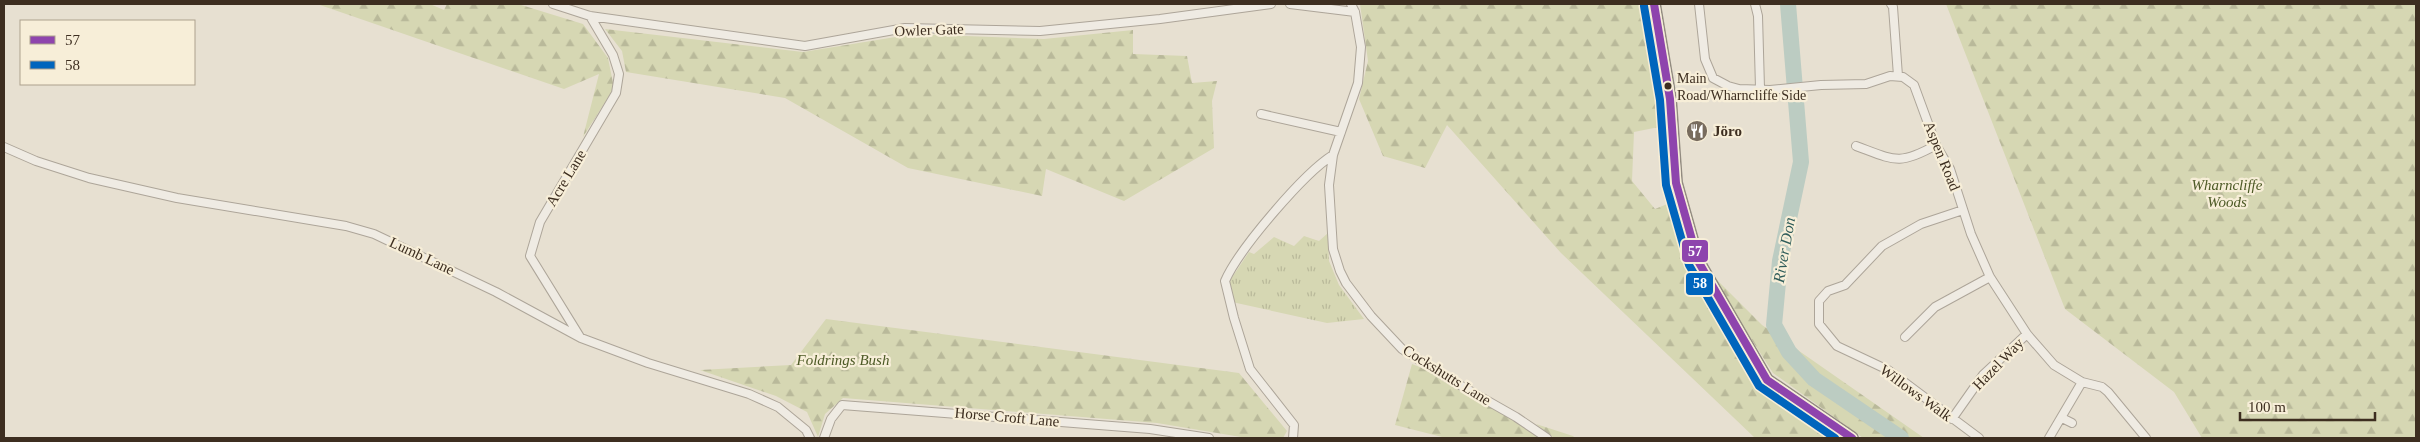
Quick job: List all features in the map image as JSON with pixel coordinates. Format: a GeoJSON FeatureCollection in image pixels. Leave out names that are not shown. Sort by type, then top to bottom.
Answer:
{"type":"FeatureCollection","features":[{"type":"Feature","properties":{"kind":"main road"},"geometry":{"type":"LineString","coordinates":[[1654,4],[1670,100],[1676,183],[1698,261],[1767,380],[1852,438]]}},
{"type":"Feature","properties":{"kind":"street","name":"Owler Gate"},"geometry":{"type":"LineString","coordinates":[[553,4],[590,16],[805,46],[904,28],[1040,31],[1160,19],[1271,4]]}},
{"type":"Feature","properties":{"kind":"street"},"geometry":{"type":"LineString","coordinates":[[1290,4],[1355,12]]}},
{"type":"Feature","properties":{"kind":"street","name":"Cockshutts Lane"},"geometry":{"type":"LineString","coordinates":[[1351,4],[1355,12],[1360,47],[1358,83],[1333,155],[1329,185],[1333,249],[1340,271],[1354,295],[1402,349],[1451,380],[1516,417],[1547,438]]}},
{"type":"Feature","properties":{"kind":"street"},"geometry":{"type":"LineString","coordinates":[[1699,4],[1705,59],[1713,78],[1728,86],[1770,90],[1821,84],[1866,84],[1890,76],[1898,76],[1893,7],[1891,4]]}},
{"type":"Feature","properties":{"kind":"street"},"geometry":{"type":"LineString","coordinates":[[1755,4],[1758,16],[1760,88]]}},
{"type":"Feature","properties":{"kind":"street","name":"Acre Lane"},"geometry":{"type":"LineString","coordinates":[[581,338],[530,256],[540,222],[616,94],[619,74],[613,55],[590,16]]}},
{"type":"Feature","properties":{"kind":"street","name":"Aspen Road"},"geometry":{"type":"LineString","coordinates":[[1898,76],[1904,77],[1914,85],[1936,145],[1950,169],[1971,234],[1990,277],[2027,334],[2054,365],[2082,382],[2102,387],[2108,392],[2146,438]]}},
{"type":"Feature","properties":{"kind":"street"},"geometry":{"type":"LineString","coordinates":[[1261,114],[1341,132]]}},
{"type":"Feature","properties":{"kind":"street"},"geometry":{"type":"LineString","coordinates":[[1856,146],[1895,160],[1912,158],[1936,145]]}},
{"type":"Feature","properties":{"kind":"street","name":"Lumb Lane"},"geometry":{"type":"LineString","coordinates":[[4,147],[36,161],[90,178],[177,198],[346,226],[374,234],[496,292],[581,338],[648,363],[749,394],[778,407],[806,430],[810,438]]}},
{"type":"Feature","properties":{"kind":"street"},"geometry":{"type":"LineString","coordinates":[[1293,438],[1294,425],[1250,369],[1234,318],[1226,281],[1245,248],[1274,213],[1318,164],[1333,155]]}},
{"type":"Feature","properties":{"kind":"street","name":"Willows Walk"},"geometry":{"type":"LineString","coordinates":[[1963,210],[1921,224],[1882,246],[1845,285],[1828,291],[1818,301],[1819,324],[1837,346],[1888,370],[1979,438]]}},
{"type":"Feature","properties":{"kind":"street"},"geometry":{"type":"LineString","coordinates":[[1904,337],[1935,307],[1990,277]]}},
{"type":"Feature","properties":{"kind":"street","name":"Hazel Way"},"geometry":{"type":"LineString","coordinates":[[1952,419],[1983,375],[2027,334]]}},
{"type":"Feature","properties":{"kind":"street"},"geometry":{"type":"LineString","coordinates":[[2049,438],[2082,382]]}},
{"type":"Feature","properties":{"kind":"street","name":"Horse Croft Lane"},"geometry":{"type":"LineString","coordinates":[[824,438],[831,419],[842,405],[1150,429],[1209,438]]}},
{"type":"Feature","properties":{"kind":"street"},"geometry":{"type":"LineString","coordinates":[[2062,418],[2072,423]]}},
{"type":"Feature","properties":{"kind":"green space"},"geometry":{"type":"Polygon","coordinates":[[[317,4],[430,4],[444,10],[447,4],[518,4],[583,24],[608,58],[614,88],[583,137],[599,74],[564,89],[317,4]]]}},
{"type":"Feature","properties":{"kind":"green space"},"geometry":{"type":"Polygon","coordinates":[[[1360,4],[1648,4],[1669,118],[1659,127],[1634,132],[1632,181],[1655,209],[1677,200],[1694,265],[1761,387],[1832,438],[1755,438],[1561,253],[1447,125],[1425,168],[1383,156],[1359,99],[1368,61],[1360,4]]]}},
{"type":"Feature","properties":{"kind":"green space","name":"Wharncliffe Woods"},"geometry":{"type":"Polygon","coordinates":[[[1946,4],[2416,4],[2416,438],[2202,438],[2174,392],[2065,309],[1946,4]]]}},
{"type":"Feature","properties":{"kind":"green space"},"geometry":{"type":"Polygon","coordinates":[[[605,29],[803,52],[914,34],[1044,39],[1133,30],[1133,54],[1187,56],[1192,83],[1217,81],[1212,101],[1214,148],[1124,201],[1046,169],[1042,196],[908,168],[785,98],[626,72],[622,51],[605,29]]]}},
{"type":"Feature","properties":{"kind":"green space"},"geometry":{"type":"Polygon","coordinates":[[[1328,233],[1329,261],[1339,285],[1364,319],[1327,323],[1232,302],[1229,282],[1249,252],[1254,254],[1274,237],[1294,246],[1304,236],[1319,241],[1328,233]]]}},
{"type":"Feature","properties":{"kind":"green space"},"geometry":{"type":"Polygon","coordinates":[[[1708,271],[1762,325],[1924,438],[1863,438],[1773,373],[1708,271]]]}},
{"type":"Feature","properties":{"kind":"green space","name":"Foldrings Bush"},"geometry":{"type":"Polygon","coordinates":[[[826,319],[1239,373],[1287,431],[1283,438],[1247,438],[1157,423],[843,398],[825,414],[818,437],[807,412],[776,396],[700,370],[791,365],[826,319]]]}},
{"type":"Feature","properties":{"kind":"green space"},"geometry":{"type":"Polygon","coordinates":[[[1412,364],[1428,371],[1540,438],[1446,438],[1395,425],[1412,364]]]}},
{"type":"Feature","properties":{"kind":"green space"},"geometry":{"type":"Polygon","coordinates":[[[1536,424],[1573,436],[1575,438],[1554,438],[1536,424]]]}},
{"type":"Feature","properties":{"kind":"waterway","name":"River Don"},"geometry":{"type":"LineString","coordinates":[[1788,4],[1801,162],[1780,261],[1774,325],[1789,352],[1814,379],[1901,438]]}},
{"type":"Feature","properties":{"kind":"transit line","name":"57"},"geometry":{"type":"LineString","coordinates":[[1654,4],[1670,99],[1676,183],[1698,261],[1767,380],[1852,438]]}},
{"type":"Feature","properties":{"kind":"transit line","name":"58"},"geometry":{"type":"LineString","coordinates":[[1644,6],[1660,100],[1666,185],[1689,265],[1759,386],[1835,438]]}},
{"type":"Feature","properties":{"kind":"place","name":"Main Road/Wharncliffe Side"},"geometry":{"type":"Point","coordinates":[1668,86]}},
{"type":"Feature","properties":{"kind":"place","name":"Jöro"},"geometry":{"type":"Point","coordinates":[1697,131]}}]}
